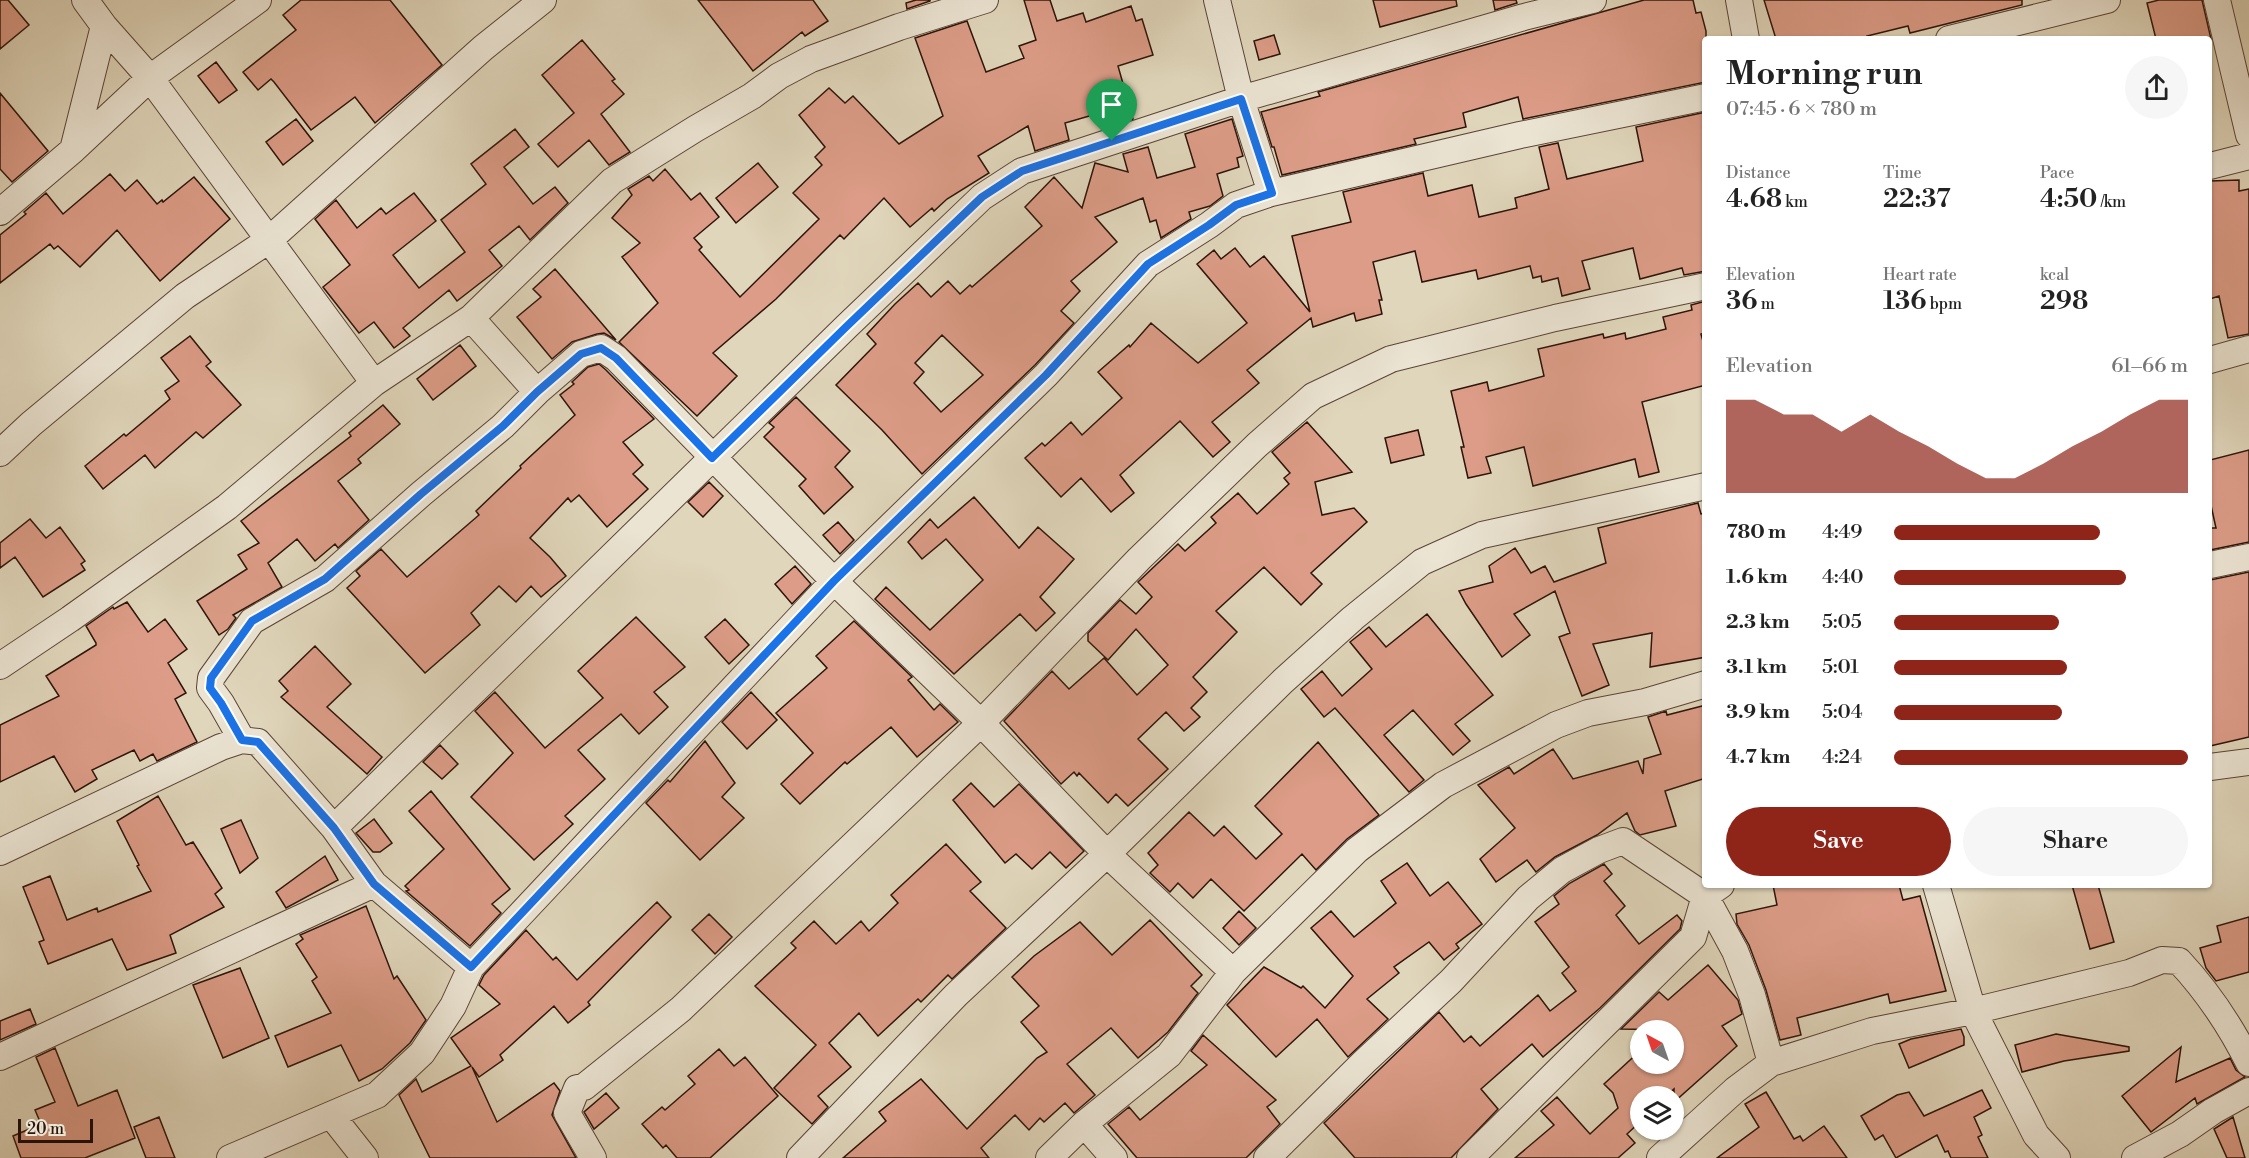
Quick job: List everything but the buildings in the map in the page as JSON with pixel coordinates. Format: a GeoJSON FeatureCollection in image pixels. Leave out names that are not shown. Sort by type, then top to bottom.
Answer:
{"type":"FeatureCollection","features":[{"type":"Feature","properties":{"kind":"street"},"geometry":{"type":"LineString","coordinates":[[85,0],[104,26],[150,78],[374,383]]}},
{"type":"Feature","properties":{"kind":"street"},"geometry":{"type":"LineString","coordinates":[[0,212],[73,150],[150,78],[258,0]]}},
{"type":"Feature","properties":{"kind":"street"},"geometry":{"type":"LineString","coordinates":[[0,453],[30,424],[185,296],[269,240],[483,48],[543,0]]}},
{"type":"Feature","properties":{"kind":"street"},"geometry":{"type":"LineString","coordinates":[[0,666],[227,507],[374,383],[471,318],[612,181],[752,96],[779,76],[811,59],[898,27],[985,0]]}},
{"type":"Feature","properties":{"kind":"street"},"geometry":{"type":"LineString","coordinates":[[1217,0],[1241,99],[1272,193]]}},
{"type":"Feature","properties":{"kind":"street"},"geometry":{"type":"LineString","coordinates":[[334,828],[862,310],[982,197],[1022,171],[1241,99],[1524,17],[1593,0]]}},
{"type":"Feature","properties":{"kind":"street"},"geometry":{"type":"LineString","coordinates":[[1739,0],[1745,36]]}},
{"type":"Feature","properties":{"kind":"street"},"geometry":{"type":"LineString","coordinates":[[1961,36],[2107,0]]}},
{"type":"Feature","properties":{"kind":"street"},"geometry":{"type":"LineString","coordinates":[[2217,0],[2249,135]]}},
{"type":"Feature","properties":{"kind":"street"},"geometry":{"type":"LineString","coordinates":[[73,150],[104,26]]}},
{"type":"Feature","properties":{"kind":"street"},"geometry":{"type":"LineString","coordinates":[[230,1158],[377,1095],[422,1053],[453,1006],[471,967],[834,581],[1046,375],[1148,264],[1236,205],[1272,193],[1520,135],[1702,98]]}},
{"type":"Feature","properties":{"kind":"street"},"geometry":{"type":"LineString","coordinates":[[2212,165],[2249,156]]}},
{"type":"Feature","properties":{"kind":"street"},"geometry":{"type":"LineString","coordinates":[[593,1158],[567,1113],[578,1088],[584,1087],[681,1009],[981,723],[1139,560],[1257,445],[1313,396],[1391,359],[1555,318],[1702,287]]}},
{"type":"Feature","properties":{"kind":"street"},"geometry":{"type":"LineString","coordinates":[[471,318],[537,392]]}},
{"type":"Feature","properties":{"kind":"street"},"geometry":{"type":"LineString","coordinates":[[242,740],[210,688],[211,678],[252,621],[325,579],[421,494],[503,426],[537,392],[581,354],[601,348],[616,358],[834,581],[981,723],[1107,854],[1233,972]]}},
{"type":"Feature","properties":{"kind":"street"},"geometry":{"type":"LineString","coordinates":[[2212,359],[2249,350]]}},
{"type":"Feature","properties":{"kind":"street"},"geometry":{"type":"LineString","coordinates":[[800,1158],[956,995],[1107,854],[1283,681],[1353,618],[1422,561],[1482,535],[1702,487]]}},
{"type":"Feature","properties":{"kind":"street"},"geometry":{"type":"LineString","coordinates":[[2212,565],[2249,557]]}},
{"type":"Feature","properties":{"kind":"street"},"geometry":{"type":"LineString","coordinates":[[1049,1158],[1084,1124],[1169,1055],[1233,972],[1357,850],[1443,785],[1556,725],[1588,713],[1645,702],[1702,685]]}},
{"type":"Feature","properties":{"kind":"street"},"geometry":{"type":"LineString","coordinates":[[0,852],[221,747],[242,740],[258,742],[334,828],[374,884],[471,967]]}},
{"type":"Feature","properties":{"kind":"street"},"geometry":{"type":"LineString","coordinates":[[2212,767],[2249,762]]}},
{"type":"Feature","properties":{"kind":"street"},"geometry":{"type":"LineString","coordinates":[[1267,1158],[1364,1062],[1451,981],[1528,898],[1562,870],[1599,850],[1623,841],[1702,884]]}},
{"type":"Feature","properties":{"kind":"street"},"geometry":{"type":"LineString","coordinates":[[0,1057],[374,884]]}},
{"type":"Feature","properties":{"kind":"street"},"geometry":{"type":"LineString","coordinates":[[1936,888],[1973,1011],[2036,1135],[2057,1158]]}},
{"type":"Feature","properties":{"kind":"street"},"geometry":{"type":"LineString","coordinates":[[1713,890],[1752,994],[1771,1064]]}},
{"type":"Feature","properties":{"kind":"street"},"geometry":{"type":"LineString","coordinates":[[1470,1158],[1693,937],[1713,890]]}},
{"type":"Feature","properties":{"kind":"street"},"geometry":{"type":"LineString","coordinates":[[1660,1158],[1735,1090],[1771,1064],[1872,1031],[1973,1011],[2128,973],[2162,960],[2179,961],[2207,993],[2235,1034],[2249,1063]]}},
{"type":"Feature","properties":{"kind":"street"},"geometry":{"type":"LineString","coordinates":[[2135,1158],[2180,1134],[2213,1110],[2249,1091]]}},
{"type":"Feature","properties":{"kind":"street"},"geometry":{"type":"LineString","coordinates":[[331,1115],[365,1158]]}},
{"type":"Feature","properties":{"kind":"street"},"geometry":{"type":"LineString","coordinates":[[1084,1124],[1114,1158]]}},
{"type":"Feature","properties":{"kind":"route"},"geometry":{"type":"LineString","coordinates":[[1241,99],[1272,193],[1236,205],[1148,264],[1046,375],[834,581],[471,967],[374,884],[334,828],[258,742],[242,740],[210,688],[211,678],[252,621],[325,579],[421,494],[503,426],[537,392],[581,354],[601,348],[616,358],[712,458],[982,197],[1022,171],[1112,141],[1241,99]]}}]}
